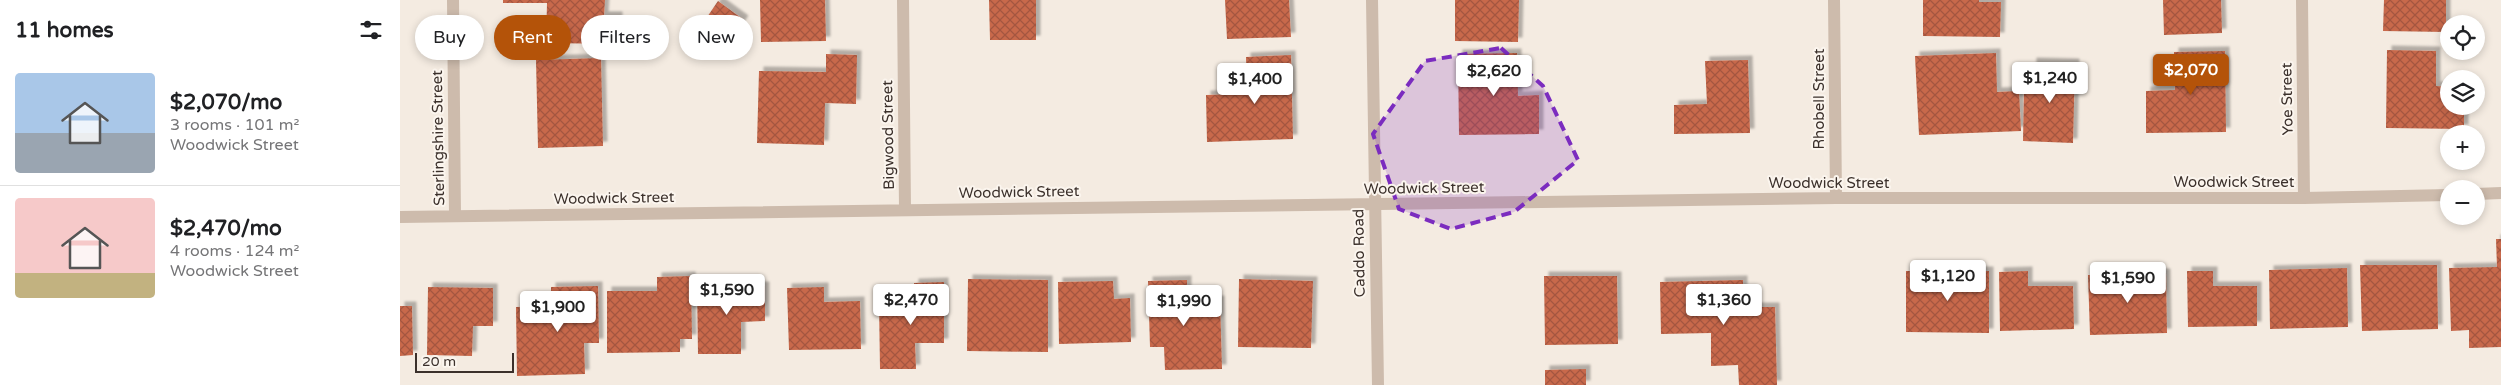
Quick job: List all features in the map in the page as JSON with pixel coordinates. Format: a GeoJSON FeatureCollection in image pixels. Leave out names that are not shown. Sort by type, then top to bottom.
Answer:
{"type":"FeatureCollection","features":[{"type":"Feature","properties":{"kind":"street","name":"Sterlingshire Street"},"geometry":{"type":"LineString","coordinates":[[453,0],[455,216]]}},
{"type":"Feature","properties":{"kind":"street","name":"Bigwood Street"},"geometry":{"type":"LineString","coordinates":[[903,0],[905,209]]}},
{"type":"Feature","properties":{"kind":"street","name":"Caddo Road"},"geometry":{"type":"LineString","coordinates":[[1372,0],[1378,385]]}},
{"type":"Feature","properties":{"kind":"street","name":"Rhobell Street"},"geometry":{"type":"LineString","coordinates":[[1834,0],[1836,198]]}},
{"type":"Feature","properties":{"kind":"street","name":"Yoe Street"},"geometry":{"type":"LineString","coordinates":[[2302,0],[2304,198]]}},
{"type":"Feature","properties":{"kind":"street"},"geometry":{"type":"LineString","coordinates":[[2485,194],[2501,194]]}},
{"type":"Feature","properties":{"kind":"street","name":"Woodwick Street"},"geometry":{"type":"LineString","coordinates":[[400,217],[1836,198],[2304,198],[2440,195]]}},
{"type":"Feature","properties":{"kind":"highlighted area"},"geometry":{"type":"Polygon","coordinates":[[[1501,48],[1543,86],[1578,160],[1514,212],[1451,229],[1399,209],[1373,134],[1425,61],[1501,48]]]}},
{"type":"Feature","properties":{"kind":"building"},"geometry":{"type":"Polygon","coordinates":[[[503,0],[605,0],[604,15],[581,15],[581,43],[571,43],[571,15],[547,15],[547,3],[503,3],[503,0]]]}},
{"type":"Feature","properties":{"kind":"building"},"geometry":{"type":"Polygon","coordinates":[[[760,0],[825,0],[826,41],[761,42],[760,0]]]}},
{"type":"Feature","properties":{"kind":"building"},"geometry":{"type":"Polygon","coordinates":[[[989,0],[1036,0],[1036,40],[990,40],[989,0]]]}},
{"type":"Feature","properties":{"kind":"building"},"geometry":{"type":"Polygon","coordinates":[[[1225,0],[1289,0],[1291,37],[1227,39],[1225,0]]]}},
{"type":"Feature","properties":{"kind":"building"},"geometry":{"type":"Polygon","coordinates":[[[1455,0],[1519,0],[1518,42],[1455,41],[1455,0]]]}},
{"type":"Feature","properties":{"kind":"building"},"geometry":{"type":"Polygon","coordinates":[[[1923,0],[2001,2],[2000,37],[1923,36],[1923,0]]]}},
{"type":"Feature","properties":{"kind":"building"},"geometry":{"type":"Polygon","coordinates":[[[2163,0],[2221,0],[2222,33],[2164,35],[2163,0]]]}},
{"type":"Feature","properties":{"kind":"building"},"geometry":{"type":"Polygon","coordinates":[[[2384,0],[2446,0],[2446,15],[2440,15],[2440,32],[2383,31],[2384,0]]]}},
{"type":"Feature","properties":{"kind":"building"},"geometry":{"type":"Polygon","coordinates":[[[718,1],[737,15],[709,15],[718,1]]]}},
{"type":"Feature","properties":{"kind":"building"},"geometry":{"type":"Polygon","coordinates":[[[2387,50],[2436,51],[2436,86],[2440,86],[2440,115],[2464,115],[2464,125],[2440,125],[2440,129],[2386,128],[2387,50]]]}},
{"type":"Feature","properties":{"kind":"building"},"geometry":{"type":"Polygon","coordinates":[[[2225,51],[2226,132],[2146,133],[2146,91],[2175,90],[2174,52],[2225,51]]]}},
{"type":"Feature","properties":{"kind":"building"},"geometry":{"type":"Polygon","coordinates":[[[1517,53],[1518,96],[1539,95],[1539,134],[1459,135],[1458,54],[1517,53]]]}},
{"type":"Feature","properties":{"kind":"building"},"geometry":{"type":"Polygon","coordinates":[[[1996,53],[1997,92],[2019,91],[2021,131],[1919,135],[1915,56],[1996,53]]]}},
{"type":"Feature","properties":{"kind":"building"},"geometry":{"type":"Polygon","coordinates":[[[826,54],[857,55],[856,104],[825,103],[824,145],[757,143],[759,71],[826,72],[826,54]]]}},
{"type":"Feature","properties":{"kind":"building"},"geometry":{"type":"Polygon","coordinates":[[[1291,55],[1293,139],[1207,142],[1206,95],[1247,94],[1246,57],[1291,55]]]}},
{"type":"Feature","properties":{"kind":"building"},"geometry":{"type":"Polygon","coordinates":[[[536,60],[601,60],[603,146],[538,148],[536,60]]]}},
{"type":"Feature","properties":{"kind":"building"},"geometry":{"type":"Polygon","coordinates":[[[1748,60],[1750,133],[1674,134],[1674,105],[1707,104],[1705,61],[1748,60]]]}},
{"type":"Feature","properties":{"kind":"building"},"geometry":{"type":"Polygon","coordinates":[[[2032,62],[2075,63],[2073,143],[2023,141],[2024,90],[2031,90],[2032,62]]]}},
{"type":"Feature","properties":{"kind":"building"},"geometry":{"type":"Polygon","coordinates":[[[2496,239],[2501,239],[2501,347],[2469,348],[2469,330],[2451,331],[2449,268],[2497,267],[2496,239]]]}},
{"type":"Feature","properties":{"kind":"building"},"geometry":{"type":"Polygon","coordinates":[[[2360,265],[2437,265],[2438,329],[2362,331],[2360,265]]]}},
{"type":"Feature","properties":{"kind":"building"},"geometry":{"type":"Polygon","coordinates":[[[2347,268],[2348,327],[2270,329],[2269,270],[2347,268]]]}},
{"type":"Feature","properties":{"kind":"building"},"geometry":{"type":"Polygon","coordinates":[[[1906,271],[1989,271],[1989,333],[1906,332],[1906,271]]]}},
{"type":"Feature","properties":{"kind":"building"},"geometry":{"type":"Polygon","coordinates":[[[2028,271],[2028,286],[2073,286],[2074,329],[2000,331],[1999,272],[2028,271]]]}},
{"type":"Feature","properties":{"kind":"building"},"geometry":{"type":"Polygon","coordinates":[[[2187,271],[2213,271],[2213,286],[2257,286],[2257,326],[2188,327],[2187,271]]]}},
{"type":"Feature","properties":{"kind":"building"},"geometry":{"type":"Polygon","coordinates":[[[2166,273],[2167,333],[2090,335],[2088,275],[2166,273]]]}},
{"type":"Feature","properties":{"kind":"building"},"geometry":{"type":"Polygon","coordinates":[[[691,276],[692,339],[680,339],[680,352],[607,353],[607,291],[657,291],[657,277],[691,276]]]}},
{"type":"Feature","properties":{"kind":"building"},"geometry":{"type":"Polygon","coordinates":[[[1544,276],[1617,276],[1618,344],[1545,345],[1544,276]]]}},
{"type":"Feature","properties":{"kind":"building"},"geometry":{"type":"Polygon","coordinates":[[[968,279],[1048,280],[1048,352],[967,351],[968,279]]]}},
{"type":"Feature","properties":{"kind":"building"},"geometry":{"type":"Polygon","coordinates":[[[1239,279],[1313,281],[1311,348],[1238,347],[1239,279]]]}},
{"type":"Feature","properties":{"kind":"building"},"geometry":{"type":"Polygon","coordinates":[[[1187,280],[1187,301],[1220,300],[1222,369],[1165,370],[1164,347],[1150,347],[1148,281],[1187,280]]]}},
{"type":"Feature","properties":{"kind":"building"},"geometry":{"type":"Polygon","coordinates":[[[1743,280],[1743,307],[1775,307],[1777,385],[1739,385],[1738,365],[1711,366],[1711,333],[1661,334],[1660,282],[1743,280]]]}},
{"type":"Feature","properties":{"kind":"building"},"geometry":{"type":"Polygon","coordinates":[[[1113,281],[1114,299],[1130,298],[1131,342],[1059,344],[1058,282],[1113,281]]]}},
{"type":"Feature","properties":{"kind":"building"},"geometry":{"type":"Polygon","coordinates":[[[944,282],[944,343],[915,343],[916,369],[880,369],[879,303],[914,302],[914,283],[944,282]]]}},
{"type":"Feature","properties":{"kind":"building"},"geometry":{"type":"Polygon","coordinates":[[[598,286],[599,343],[584,343],[585,374],[517,376],[516,307],[551,306],[551,287],[598,286]]]}},
{"type":"Feature","properties":{"kind":"building"},"geometry":{"type":"Polygon","coordinates":[[[697,286],[765,286],[765,321],[741,322],[741,354],[698,354],[697,286]]]}},
{"type":"Feature","properties":{"kind":"building"},"geometry":{"type":"Polygon","coordinates":[[[428,287],[493,288],[493,326],[473,326],[472,356],[427,355],[428,287]]]}},
{"type":"Feature","properties":{"kind":"building"},"geometry":{"type":"Polygon","coordinates":[[[824,287],[824,302],[860,301],[861,349],[789,350],[787,288],[824,287]]]}},
{"type":"Feature","properties":{"kind":"building"},"geometry":{"type":"Polygon","coordinates":[[[400,306],[412,306],[413,355],[400,356],[400,306]]]}},
{"type":"Feature","properties":{"kind":"building"},"geometry":{"type":"Polygon","coordinates":[[[1586,369],[1586,385],[1545,385],[1545,370],[1586,369]]]}}]}
